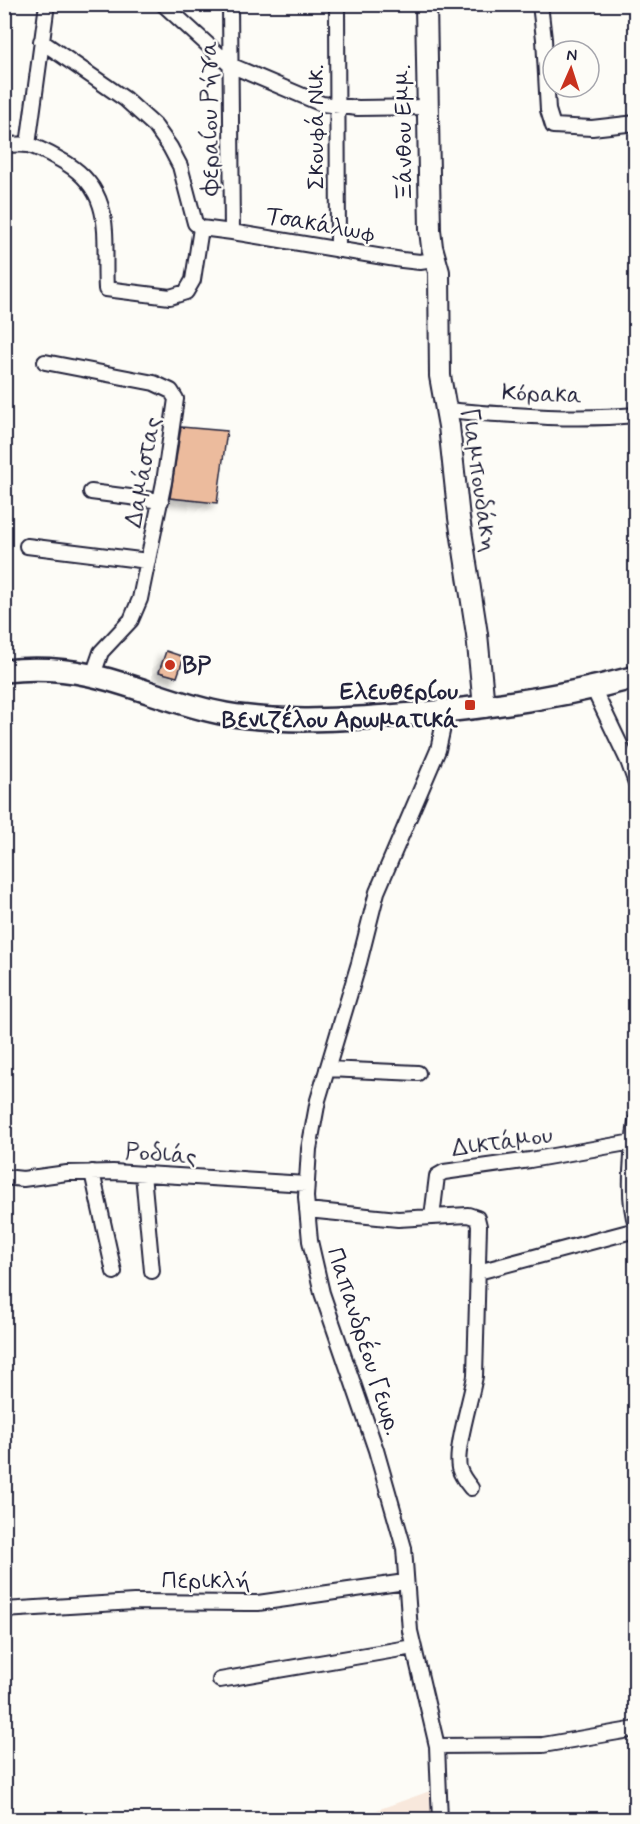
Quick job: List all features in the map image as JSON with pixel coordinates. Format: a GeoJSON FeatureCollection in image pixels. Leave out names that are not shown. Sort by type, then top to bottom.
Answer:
{"type":"FeatureCollection","features":[{"type":"Feature","properties":{"kind":"main road"},"geometry":{"type":"LineString","coordinates":[[4,670],[48,669],[93,675],[199,708],[237,716],[329,720],[484,707],[593,688],[636,677]]}},
{"type":"Feature","properties":{"kind":"street"},"geometry":{"type":"LineString","coordinates":[[28,145],[47,4]]}},
{"type":"Feature","properties":{"kind":"street"},"geometry":{"type":"LineString","coordinates":[[163,4],[230,65],[322,104],[428,107]]}},
{"type":"Feature","properties":{"kind":"street","name":"Φεραίου Ρήγα"},"geometry":{"type":"LineString","coordinates":[[230,4],[232,232]]}},
{"type":"Feature","properties":{"kind":"street","name":"Σκουφά Νικ."},"geometry":{"type":"LineString","coordinates":[[337,4],[338,250]]}},
{"type":"Feature","properties":{"kind":"street","name":"Ξάνθου Εμμ."},"geometry":{"type":"LineString","coordinates":[[426,4],[430,230],[434,260]]}},
{"type":"Feature","properties":{"kind":"street"},"geometry":{"type":"LineString","coordinates":[[540,4],[548,110],[553,126],[592,128],[636,123]]}},
{"type":"Feature","properties":{"kind":"street"},"geometry":{"type":"LineString","coordinates":[[4,145],[28,145],[55,157],[81,172],[97,193],[103,212],[106,289],[170,297],[186,292],[193,280],[201,228],[195,223],[180,166],[171,147],[152,121],[125,99],[41,41]]}},
{"type":"Feature","properties":{"kind":"street","name":"Τσακάλωφ"},"geometry":{"type":"LineString","coordinates":[[201,228],[402,260],[420,262],[434,260]]}},
{"type":"Feature","properties":{"kind":"street","name":"Γιαμπουδάκη"},"geometry":{"type":"LineString","coordinates":[[434,260],[440,292],[440,376],[477,634],[484,707]]}},
{"type":"Feature","properties":{"kind":"street","name":"Δαμάστας"},"geometry":{"type":"LineString","coordinates":[[45,362],[154,383],[171,391],[176,399],[161,501],[141,599],[125,627],[101,652],[93,675]]}},
{"type":"Feature","properties":{"kind":"street","name":"Κόρακα"},"geometry":{"type":"LineString","coordinates":[[446,410],[551,418],[636,415]]}},
{"type":"Feature","properties":{"kind":"street"},"geometry":{"type":"LineString","coordinates":[[91,492],[161,501]]}},
{"type":"Feature","properties":{"kind":"street"},"geometry":{"type":"LineString","coordinates":[[27,546],[148,561]]}},
{"type":"Feature","properties":{"kind":"street"},"geometry":{"type":"LineString","coordinates":[[593,688],[636,783]]}},
{"type":"Feature","properties":{"kind":"street","name":"Παπανδρέου Γεωρ."},"geometry":{"type":"LineString","coordinates":[[440,1820],[437,1746],[408,1618],[404,1548],[397,1516],[376,1450],[322,1293],[313,1257],[306,1184],[313,1126],[377,892],[438,750],[443,727],[442,712]]}},
{"type":"Feature","properties":{"kind":"street"},"geometry":{"type":"LineString","coordinates":[[327,1069],[418,1073]]}},
{"type":"Feature","properties":{"kind":"street"},"geometry":{"type":"LineString","coordinates":[[636,1121],[633,1142],[633,1209],[636,1225]]}},
{"type":"Feature","properties":{"kind":"street","name":"Δικτάμου"},"geometry":{"type":"LineString","coordinates":[[432,1216],[436,1176],[444,1172],[633,1142]]}},
{"type":"Feature","properties":{"kind":"street"},"geometry":{"type":"LineString","coordinates":[[92,1172],[114,1272]]}},
{"type":"Feature","properties":{"kind":"street","name":"Ροδιάς"},"geometry":{"type":"LineString","coordinates":[[7,1181],[92,1172],[306,1184]]}},
{"type":"Feature","properties":{"kind":"street"},"geometry":{"type":"LineString","coordinates":[[143,1174],[152,1271]]}},
{"type":"Feature","properties":{"kind":"street"},"geometry":{"type":"LineString","coordinates":[[307,1210],[398,1219],[468,1215],[477,1218],[479,1226],[475,1376],[458,1452],[459,1468],[471,1488]]}},
{"type":"Feature","properties":{"kind":"street"},"geometry":{"type":"LineString","coordinates":[[478,1272],[636,1230]]}},
{"type":"Feature","properties":{"kind":"street","name":"Περικλή"},"geometry":{"type":"LineString","coordinates":[[4,1610],[134,1602],[258,1603],[405,1582]]}},
{"type":"Feature","properties":{"kind":"street"},"geometry":{"type":"LineString","coordinates":[[220,1680],[413,1647]]}},
{"type":"Feature","properties":{"kind":"street"},"geometry":{"type":"LineString","coordinates":[[437,1746],[543,1745],[636,1729]]}},
{"type":"Feature","properties":{"kind":"shaded area"},"geometry":{"type":"Polygon","coordinates":[[[433,1790],[433,1819],[349,1820],[430,1791],[433,1790]]]}},
{"type":"Feature","properties":{"kind":"building"},"geometry":{"type":"Polygon","coordinates":[[[181,427],[227,431],[217,503],[170,498],[181,427]]]}},
{"type":"Feature","properties":{"kind":"building"},"geometry":{"type":"Polygon","coordinates":[[[166,651],[184,657],[177,677],[159,672],[166,651]]]}},
{"type":"Feature","properties":{"kind":"place","name":"BP"},"geometry":{"type":"Point","coordinates":[170,665]}},
{"type":"Feature","properties":{"kind":"place","name":"Ελευθερίου Βενιζέλου Αρωματικά"},"geometry":{"type":"Point","coordinates":[470,705]}}]}
